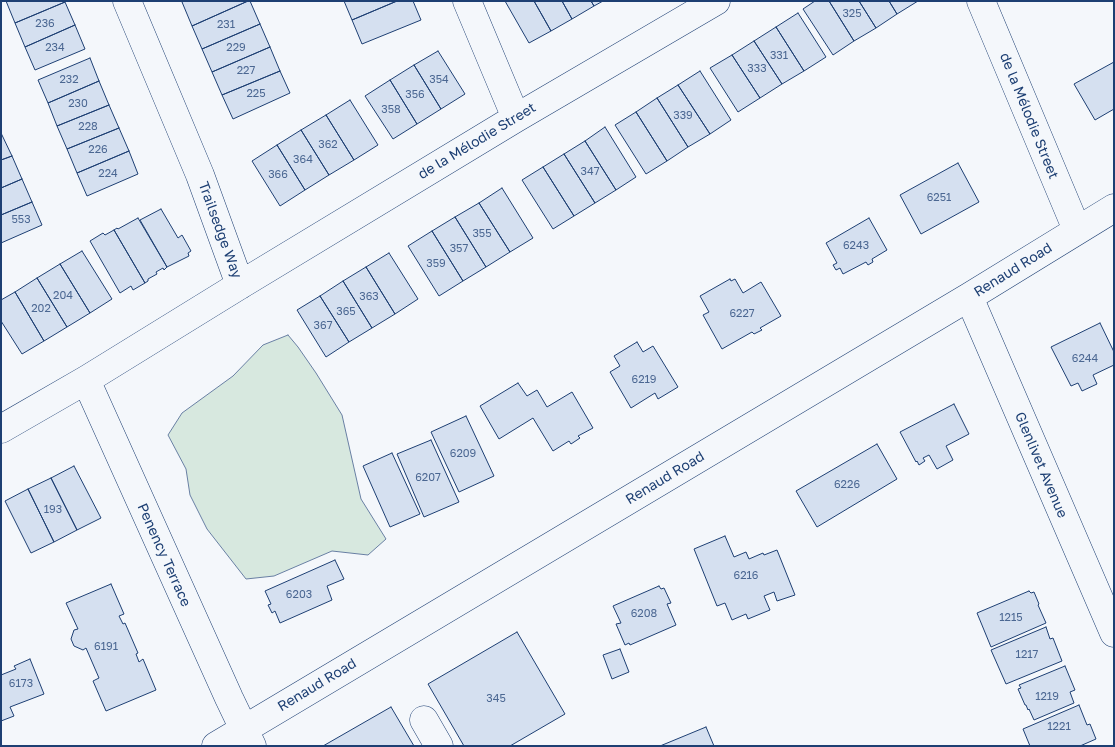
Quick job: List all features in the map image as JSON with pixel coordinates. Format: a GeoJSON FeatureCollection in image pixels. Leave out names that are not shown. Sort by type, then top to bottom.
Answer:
{"type":"FeatureCollection","features":[{"type":"Feature","properties":{"kind":"street","name":"Trailsedge Way"},"geometry":{"type":"LineString","coordinates":[[1,428],[86,380],[240,285],[200,175],[127,1]]}},
{"type":"Feature","properties":{"kind":"street"},"geometry":{"type":"LineString","coordinates":[[467,1],[516,118]]}},
{"type":"Feature","properties":{"kind":"street","name":"de la Mélodie Street"},"geometry":{"type":"LineString","coordinates":[[240,285],[516,118],[716,1]]}},
{"type":"Feature","properties":{"kind":"street","name":"de la Mélodie Street"},"geometry":{"type":"LineString","coordinates":[[981,1],[1077,230]]}},
{"type":"Feature","properties":{"kind":"street","name":"Renaud Road"},"geometry":{"type":"LineString","coordinates":[[216,746],[248,737],[1114,208]]}},
{"type":"Feature","properties":{"kind":"street","name":"Glenlivet Avenue"},"geometry":{"type":"LineString","coordinates":[[968,297],[1114,633]]}},
{"type":"Feature","properties":{"kind":"street","name":"Penency Terrace"},"geometry":{"type":"LineString","coordinates":[[86,380],[248,737]]}},
{"type":"Feature","properties":{"kind":"street"},"geometry":{"type":"LineString","coordinates":[[424,720],[439,746]]}},
{"type":"Feature","properties":{"kind":"shaded area"},"geometry":{"type":"Polygon","coordinates":[[[288,335],[316,373],[342,415],[361,499],[386,539],[368,555],[332,551],[274,576],[246,579],[207,529],[190,495],[186,469],[168,435],[182,413],[233,376],[263,345],[288,335]]]}},
{"type":"Feature","properties":{"kind":"building"},"geometry":{"type":"Polygon","coordinates":[[[6,1],[65,1],[65,2],[15,23],[6,1]]]}},
{"type":"Feature","properties":{"kind":"building"},"geometry":{"type":"Polygon","coordinates":[[[248,1],[192,26],[182,2],[248,1]]]}},
{"type":"Feature","properties":{"kind":"building"},"geometry":{"type":"Polygon","coordinates":[[[250,1],[260,24],[202,49],[192,26],[250,1]]]}},
{"type":"Feature","properties":{"kind":"building"},"geometry":{"type":"Polygon","coordinates":[[[344,1],[397,1],[352,20],[344,1]]]}},
{"type":"Feature","properties":{"kind":"building"},"geometry":{"type":"Polygon","coordinates":[[[397,1],[413,1],[421,20],[362,44],[352,20],[397,1]]]}},
{"type":"Feature","properties":{"kind":"building"},"geometry":{"type":"Polygon","coordinates":[[[505,1],[534,1],[551,31],[529,43],[505,1]]]}},
{"type":"Feature","properties":{"kind":"building"},"geometry":{"type":"Polygon","coordinates":[[[534,1],[562,1],[572,19],[551,31],[534,1]]]}},
{"type":"Feature","properties":{"kind":"building"},"geometry":{"type":"Polygon","coordinates":[[[562,1],[591,1],[594,6],[572,19],[562,1]]]}},
{"type":"Feature","properties":{"kind":"building"},"geometry":{"type":"Polygon","coordinates":[[[591,1],[603,1],[594,6],[591,1]]]}},
{"type":"Feature","properties":{"kind":"building"},"geometry":{"type":"Polygon","coordinates":[[[815,1],[829,1],[854,41],[833,55],[803,9],[815,1]]]}},
{"type":"Feature","properties":{"kind":"building"},"geometry":{"type":"Polygon","coordinates":[[[829,1],[859,1],[876,28],[854,41],[829,1]]]}},
{"type":"Feature","properties":{"kind":"building"},"geometry":{"type":"Polygon","coordinates":[[[859,1],[889,1],[897,14],[876,28],[859,1]]]}},
{"type":"Feature","properties":{"kind":"building"},"geometry":{"type":"Polygon","coordinates":[[[889,1],[918,1],[897,14],[889,1]]]}},
{"type":"Feature","properties":{"kind":"building"},"geometry":{"type":"Polygon","coordinates":[[[65,2],[75,25],[25,47],[15,23],[65,2]]]}},
{"type":"Feature","properties":{"kind":"building"},"geometry":{"type":"Polygon","coordinates":[[[798,13],[826,57],[804,71],[776,27],[798,13]]]}},
{"type":"Feature","properties":{"kind":"building"},"geometry":{"type":"Polygon","coordinates":[[[260,24],[270,47],[212,72],[202,49],[260,24]]]}},
{"type":"Feature","properties":{"kind":"building"},"geometry":{"type":"Polygon","coordinates":[[[75,25],[85,49],[35,70],[25,47],[75,25]]]}},
{"type":"Feature","properties":{"kind":"building"},"geometry":{"type":"Polygon","coordinates":[[[776,27],[804,71],[782,84],[754,41],[776,27]]]}},
{"type":"Feature","properties":{"kind":"building"},"geometry":{"type":"Polygon","coordinates":[[[754,41],[782,84],[760,98],[732,55],[754,41]]]}},
{"type":"Feature","properties":{"kind":"building"},"geometry":{"type":"Polygon","coordinates":[[[270,47],[280,71],[222,95],[212,72],[270,47]]]}},
{"type":"Feature","properties":{"kind":"building"},"geometry":{"type":"Polygon","coordinates":[[[438,51],[465,94],[441,109],[414,65],[438,51]]]}},
{"type":"Feature","properties":{"kind":"building"},"geometry":{"type":"Polygon","coordinates":[[[732,55],[760,98],[738,112],[710,68],[732,55]]]}},
{"type":"Feature","properties":{"kind":"building"},"geometry":{"type":"Polygon","coordinates":[[[90,58],[99,81],[48,103],[38,80],[90,58]]]}},
{"type":"Feature","properties":{"kind":"building"},"geometry":{"type":"Polygon","coordinates":[[[1114,62],[1114,109],[1095,120],[1074,84],[1114,62]]]}},
{"type":"Feature","properties":{"kind":"building"},"geometry":{"type":"Polygon","coordinates":[[[414,65],[441,109],[417,124],[390,80],[414,65]]]}},
{"type":"Feature","properties":{"kind":"building"},"geometry":{"type":"Polygon","coordinates":[[[280,71],[290,93],[233,119],[222,95],[280,71]]]}},
{"type":"Feature","properties":{"kind":"building"},"geometry":{"type":"Polygon","coordinates":[[[700,71],[731,120],[710,134],[678,85],[700,71]]]}},
{"type":"Feature","properties":{"kind":"building"},"geometry":{"type":"Polygon","coordinates":[[[390,80],[417,124],[393,139],[365,96],[390,80]]]}},
{"type":"Feature","properties":{"kind":"building"},"geometry":{"type":"Polygon","coordinates":[[[99,81],[109,105],[57,126],[48,103],[99,81]]]}},
{"type":"Feature","properties":{"kind":"building"},"geometry":{"type":"Polygon","coordinates":[[[678,85],[710,134],[688,147],[657,98],[678,85]]]}},
{"type":"Feature","properties":{"kind":"building"},"geometry":{"type":"Polygon","coordinates":[[[657,98],[688,147],[667,161],[636,112],[657,98]]]}},
{"type":"Feature","properties":{"kind":"building"},"geometry":{"type":"Polygon","coordinates":[[[350,100],[378,145],[354,160],[326,115],[350,100]]]}},
{"type":"Feature","properties":{"kind":"building"},"geometry":{"type":"Polygon","coordinates":[[[109,105],[119,128],[67,149],[57,126],[109,105]]]}},
{"type":"Feature","properties":{"kind":"building"},"geometry":{"type":"Polygon","coordinates":[[[636,112],[667,161],[646,174],[615,125],[636,112]]]}},
{"type":"Feature","properties":{"kind":"building"},"geometry":{"type":"Polygon","coordinates":[[[326,115],[354,160],[329,175],[301,130],[326,115]]]}},
{"type":"Feature","properties":{"kind":"building"},"geometry":{"type":"Polygon","coordinates":[[[605,127],[636,177],[616,190],[585,141],[605,127]]]}},
{"type":"Feature","properties":{"kind":"building"},"geometry":{"type":"Polygon","coordinates":[[[119,128],[129,151],[77,173],[67,149],[119,128]]]}},
{"type":"Feature","properties":{"kind":"building"},"geometry":{"type":"Polygon","coordinates":[[[301,130],[329,175],[305,190],[277,145],[301,130]]]}},
{"type":"Feature","properties":{"kind":"building"},"geometry":{"type":"Polygon","coordinates":[[[1,133],[12,156],[1,160],[1,133]]]}},
{"type":"Feature","properties":{"kind":"building"},"geometry":{"type":"Polygon","coordinates":[[[585,141],[616,190],[595,203],[564,154],[585,141]]]}},
{"type":"Feature","properties":{"kind":"building"},"geometry":{"type":"Polygon","coordinates":[[[277,145],[305,190],[280,206],[252,161],[277,145]]]}},
{"type":"Feature","properties":{"kind":"building"},"geometry":{"type":"Polygon","coordinates":[[[129,151],[138,174],[87,196],[77,173],[129,151]]]}},
{"type":"Feature","properties":{"kind":"building"},"geometry":{"type":"Polygon","coordinates":[[[564,154],[595,203],[574,216],[543,167],[564,154]]]}},
{"type":"Feature","properties":{"kind":"building"},"geometry":{"type":"Polygon","coordinates":[[[12,156],[22,179],[1,188],[1,160],[12,156]]]}},
{"type":"Feature","properties":{"kind":"building"},"geometry":{"type":"Polygon","coordinates":[[[958,163],[979,202],[921,234],[900,195],[958,163]]]}},
{"type":"Feature","properties":{"kind":"building"},"geometry":{"type":"Polygon","coordinates":[[[543,167],[574,216],[553,229],[522,180],[543,167]]]}},
{"type":"Feature","properties":{"kind":"building"},"geometry":{"type":"Polygon","coordinates":[[[22,179],[32,202],[1,215],[1,188],[22,179]]]}},
{"type":"Feature","properties":{"kind":"building"},"geometry":{"type":"Polygon","coordinates":[[[502,188],[533,238],[510,252],[479,203],[502,188]]]}},
{"type":"Feature","properties":{"kind":"building"},"geometry":{"type":"Polygon","coordinates":[[[32,202],[42,225],[1,243],[1,215],[32,202]]]}},
{"type":"Feature","properties":{"kind":"building"},"geometry":{"type":"Polygon","coordinates":[[[479,203],[510,252],[486,267],[455,217],[479,203]]]}},
{"type":"Feature","properties":{"kind":"building"},"geometry":{"type":"Polygon","coordinates":[[[161,209],[178,238],[182,235],[191,251],[188,253],[189,256],[167,267],[140,220],[161,209]]]}},
{"type":"Feature","properties":{"kind":"building"},"geometry":{"type":"Polygon","coordinates":[[[455,217],[486,267],[463,281],[432,231],[455,217]]]}},
{"type":"Feature","properties":{"kind":"building"},"geometry":{"type":"Polygon","coordinates":[[[138,218],[167,267],[156,272],[157,274],[145,283],[114,230],[138,218]]]}},
{"type":"Feature","properties":{"kind":"building"},"geometry":{"type":"Polygon","coordinates":[[[869,218],[887,250],[872,259],[873,262],[868,265],[866,262],[843,274],[840,268],[836,270],[833,265],[837,263],[826,243],[869,218]]]}},
{"type":"Feature","properties":{"kind":"building"},"geometry":{"type":"Polygon","coordinates":[[[114,230],[145,283],[133,290],[131,286],[120,293],[90,241],[103,233],[105,235],[114,230]]]}},
{"type":"Feature","properties":{"kind":"building"},"geometry":{"type":"Polygon","coordinates":[[[432,231],[463,281],[439,296],[408,246],[432,231]]]}},
{"type":"Feature","properties":{"kind":"building"},"geometry":{"type":"Polygon","coordinates":[[[82,251],[112,299],[90,313],[60,264],[82,251]]]}},
{"type":"Feature","properties":{"kind":"building"},"geometry":{"type":"Polygon","coordinates":[[[389,253],[418,299],[395,314],[366,267],[389,253]]]}},
{"type":"Feature","properties":{"kind":"building"},"geometry":{"type":"Polygon","coordinates":[[[60,264],[90,313],[67,327],[37,278],[60,264]]]}},
{"type":"Feature","properties":{"kind":"building"},"geometry":{"type":"Polygon","coordinates":[[[366,267],[395,314],[372,328],[343,281],[366,267]]]}},
{"type":"Feature","properties":{"kind":"building"},"geometry":{"type":"Polygon","coordinates":[[[37,278],[67,327],[44,341],[15,292],[37,278]]]}},
{"type":"Feature","properties":{"kind":"building"},"geometry":{"type":"Polygon","coordinates":[[[730,279],[731,281],[735,279],[743,293],[761,282],[781,316],[760,328],[762,330],[754,334],[752,332],[722,349],[703,315],[709,312],[700,296],[730,279]]]}},
{"type":"Feature","properties":{"kind":"building"},"geometry":{"type":"Polygon","coordinates":[[[343,281],[372,328],[349,342],[320,296],[343,281]]]}},
{"type":"Feature","properties":{"kind":"building"},"geometry":{"type":"Polygon","coordinates":[[[15,292],[44,341],[22,354],[1,321],[1,300],[15,292]]]}},
{"type":"Feature","properties":{"kind":"building"},"geometry":{"type":"Polygon","coordinates":[[[320,296],[349,342],[326,357],[297,310],[320,296]]]}},
{"type":"Feature","properties":{"kind":"building"},"geometry":{"type":"Polygon","coordinates":[[[1100,323],[1114,352],[1114,365],[1093,375],[1097,384],[1082,391],[1078,383],[1071,386],[1051,347],[1100,323]]]}},
{"type":"Feature","properties":{"kind":"building"},"geometry":{"type":"Polygon","coordinates":[[[637,342],[643,352],[653,346],[678,387],[658,399],[655,393],[631,408],[610,372],[620,366],[614,356],[637,342]]]}},
{"type":"Feature","properties":{"kind":"building"},"geometry":{"type":"Polygon","coordinates":[[[518,383],[527,396],[537,390],[547,407],[572,392],[593,428],[578,436],[580,438],[571,444],[569,441],[553,451],[533,418],[499,439],[480,406],[518,383]]]}},
{"type":"Feature","properties":{"kind":"building"},"geometry":{"type":"Polygon","coordinates":[[[954,404],[969,434],[946,446],[953,460],[937,469],[929,455],[923,458],[925,461],[919,465],[900,432],[954,404]]]}},
{"type":"Feature","properties":{"kind":"building"},"geometry":{"type":"Polygon","coordinates":[[[466,416],[494,476],[459,492],[431,432],[466,416]]]}},
{"type":"Feature","properties":{"kind":"building"},"geometry":{"type":"Polygon","coordinates":[[[431,440],[459,502],[424,517],[397,454],[431,440]]]}},
{"type":"Feature","properties":{"kind":"building"},"geometry":{"type":"Polygon","coordinates":[[[877,444],[897,479],[817,527],[796,491],[877,444]]]}},
{"type":"Feature","properties":{"kind":"building"},"geometry":{"type":"Polygon","coordinates":[[[392,453],[420,514],[390,527],[363,466],[392,453]]]}},
{"type":"Feature","properties":{"kind":"building"},"geometry":{"type":"Polygon","coordinates":[[[74,466],[101,518],[77,530],[51,478],[74,466]]]}},
{"type":"Feature","properties":{"kind":"building"},"geometry":{"type":"Polygon","coordinates":[[[51,478],[77,530],[54,542],[28,489],[51,478]]]}},
{"type":"Feature","properties":{"kind":"building"},"geometry":{"type":"Polygon","coordinates":[[[28,489],[54,542],[31,553],[5,501],[28,489]]]}},
{"type":"Feature","properties":{"kind":"building"},"geometry":{"type":"Polygon","coordinates":[[[725,536],[734,557],[746,552],[749,559],[777,550],[795,595],[777,601],[774,592],[764,596],[770,610],[748,619],[746,614],[732,620],[725,603],[717,606],[694,549],[725,536]]]}},
{"type":"Feature","properties":{"kind":"building"},"geometry":{"type":"Polygon","coordinates":[[[335,560],[344,579],[327,586],[332,600],[280,623],[275,611],[272,613],[268,605],[271,604],[265,591],[335,560]]]}},
{"type":"Feature","properties":{"kind":"building"},"geometry":{"type":"Polygon","coordinates":[[[111,584],[124,614],[119,616],[123,624],[125,623],[138,653],[136,654],[139,662],[143,659],[156,690],[106,711],[93,681],[99,678],[86,648],[83,650],[74,646],[71,639],[74,630],[78,629],[66,603],[111,584]]]}},
{"type":"Feature","properties":{"kind":"building"},"geometry":{"type":"Polygon","coordinates":[[[659,586],[661,589],[664,588],[671,603],[667,604],[676,625],[630,645],[629,643],[625,645],[616,624],[621,623],[613,606],[659,586]]]}},
{"type":"Feature","properties":{"kind":"building"},"geometry":{"type":"Polygon","coordinates":[[[1029,591],[1031,593],[1034,592],[1046,623],[991,647],[977,613],[1029,591]]]}},
{"type":"Feature","properties":{"kind":"building"},"geometry":{"type":"Polygon","coordinates":[[[1046,627],[1050,639],[1053,638],[1062,661],[1006,684],[991,650],[1046,627]]]}},
{"type":"Feature","properties":{"kind":"building"},"geometry":{"type":"Polygon","coordinates":[[[517,632],[565,714],[510,746],[464,746],[428,684],[517,632]]]}},
{"type":"Feature","properties":{"kind":"building"},"geometry":{"type":"Polygon","coordinates":[[[620,649],[629,672],[612,679],[603,655],[620,649]]]}},
{"type":"Feature","properties":{"kind":"building"},"geometry":{"type":"Polygon","coordinates":[[[30,659],[44,694],[10,707],[14,716],[1,721],[1,675],[16,669],[14,666],[30,659]]]}},
{"type":"Feature","properties":{"kind":"building"},"geometry":{"type":"Polygon","coordinates":[[[1065,666],[1075,690],[1070,692],[1074,703],[1034,720],[1018,689],[1021,688],[1019,685],[1065,666]]]}},
{"type":"Feature","properties":{"kind":"building"},"geometry":{"type":"Polygon","coordinates":[[[1079,705],[1087,725],[1090,724],[1096,739],[1080,746],[1030,746],[1023,729],[1079,705]]]}},
{"type":"Feature","properties":{"kind":"building"},"geometry":{"type":"Polygon","coordinates":[[[391,707],[414,746],[323,746],[391,707]]]}},
{"type":"Feature","properties":{"kind":"building"},"geometry":{"type":"Polygon","coordinates":[[[706,727],[714,746],[660,746],[706,727]]]}}]}
